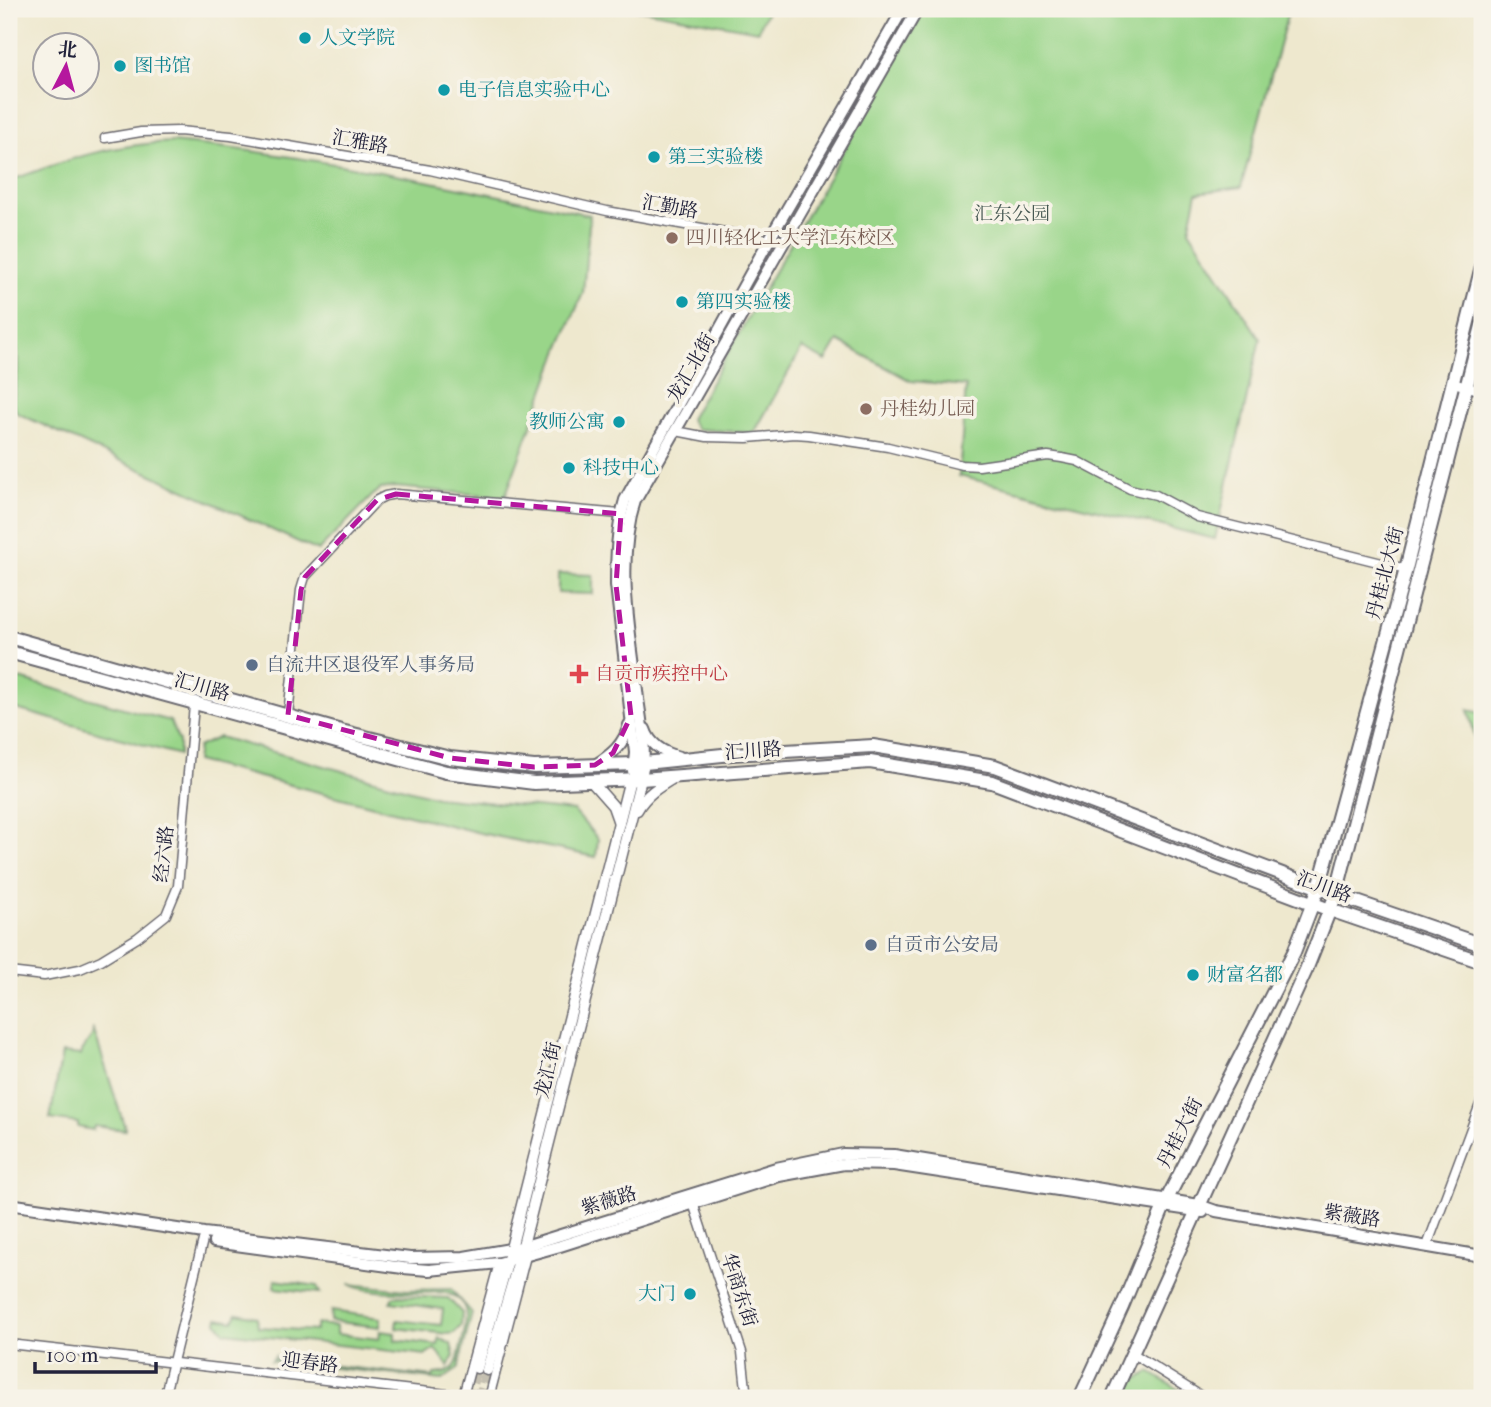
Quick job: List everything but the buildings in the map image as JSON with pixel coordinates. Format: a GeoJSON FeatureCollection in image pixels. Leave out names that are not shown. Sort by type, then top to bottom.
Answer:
{"type":"FeatureCollection","features":[{"type":"Feature","properties":{"kind":"main road","name":"龙汇北街"},"geometry":{"type":"LineString","coordinates":[[636,716],[616,585],[616,558],[625,499],[769,240],[902,9]]}},
{"type":"Feature","properties":{"kind":"main road","name":"龙汇北街"},"geometry":{"type":"LineString","coordinates":[[636,779],[640,764],[625,584],[626,547],[635,501],[918,9]]}},
{"type":"Feature","properties":{"kind":"main road","name":"丹桂北大街"},"geometry":{"type":"LineString","coordinates":[[1319,887],[1406,569],[1482,266]]}},
{"type":"Feature","properties":{"kind":"main road","name":"丹桂北大街"},"geometry":{"type":"LineString","coordinates":[[1112,1398],[1306,970],[1336,894],[1482,326]]}},
{"type":"Feature","properties":{"kind":"main road","name":"汇川路"},"geometry":{"type":"LineString","coordinates":[[9,637],[450,758],[534,767],[640,764],[732,754],[873,746],[995,766],[1336,894],[1482,945]]}},
{"type":"Feature","properties":{"kind":"main road","name":"汇川路"},"geometry":{"type":"LineString","coordinates":[[9,652],[194,705],[446,772],[534,783],[636,779],[870,762],[992,782],[1330,910],[1482,962]]}},
{"type":"Feature","properties":{"kind":"main road"},"geometry":{"type":"LineString","coordinates":[[636,716],[647,736],[660,750],[686,759]]}},
{"type":"Feature","properties":{"kind":"main road"},"geometry":{"type":"LineString","coordinates":[[594,765],[614,753],[636,716]]}},
{"type":"Feature","properties":{"kind":"main road","name":"丹桂大街"},"geometry":{"type":"LineString","coordinates":[[1080,1398],[1122,1307],[1165,1203],[1294,952],[1319,887]]}},
{"type":"Feature","properties":{"kind":"main road","name":"紫薇路"},"geometry":{"type":"LineString","coordinates":[[9,1210],[416,1269],[469,1268],[691,1198],[776,1168],[843,1154],[894,1155],[1482,1256]]}},
{"type":"Feature","properties":{"kind":"main road","name":"紫薇路"},"geometry":{"type":"LineString","coordinates":[[9,1204],[204,1233],[410,1258],[514,1255]]}},
{"type":"Feature","properties":{"kind":"street","name":"汇雅路"},"geometry":{"type":"LineString","coordinates":[[105,138],[141,132],[179,131],[231,136],[430,170],[607,211]]}},
{"type":"Feature","properties":{"kind":"street","name":"汇勤路"},"geometry":{"type":"LineString","coordinates":[[607,211],[769,240]]}},
{"type":"Feature","properties":{"kind":"street"},"geometry":{"type":"LineString","coordinates":[[1453,383],[1482,391]]}},
{"type":"Feature","properties":{"kind":"street"},"geometry":{"type":"LineString","coordinates":[[676,431],[707,437],[809,435],[888,447],[962,465],[979,466],[1048,456],[1062,457],[1077,461],[1130,489],[1156,495],[1197,517],[1406,569]]}},
{"type":"Feature","properties":{"kind":"street"},"geometry":{"type":"LineString","coordinates":[[288,715],[301,590],[305,577],[377,500],[396,494],[621,514]]}},
{"type":"Feature","properties":{"kind":"street","name":"经六路"},"geometry":{"type":"LineString","coordinates":[[9,972],[44,976],[80,969],[137,938],[166,915],[178,886],[194,705]]}},
{"type":"Feature","properties":{"kind":"street"},"geometry":{"type":"LineString","coordinates":[[591,781],[625,823],[641,802],[676,776]]}},
{"type":"Feature","properties":{"kind":"street","name":"龙汇街"},"geometry":{"type":"LineString","coordinates":[[482,1369],[514,1255],[636,779]]}},
{"type":"Feature","properties":{"kind":"street"},"geometry":{"type":"LineString","coordinates":[[1427,1246],[1482,1099]]}},
{"type":"Feature","properties":{"kind":"street","name":"华商东街"},"geometry":{"type":"LineString","coordinates":[[691,1198],[742,1352],[747,1398]]}},
{"type":"Feature","properties":{"kind":"street"},"geometry":{"type":"LineString","coordinates":[[164,1398],[203,1240]]}},
{"type":"Feature","properties":{"kind":"street"},"geometry":{"type":"LineString","coordinates":[[463,1396],[514,1255]]}},
{"type":"Feature","properties":{"kind":"street"},"geometry":{"type":"LineString","coordinates":[[489,1398],[514,1255]]}},
{"type":"Feature","properties":{"kind":"street","name":"迎春路"},"geometry":{"type":"LineString","coordinates":[[9,1344],[482,1398]]}},
{"type":"Feature","properties":{"kind":"street"},"geometry":{"type":"LineString","coordinates":[[1132,1353],[1204,1398]]}},
{"type":"Feature","properties":{"kind":"highlighted area"},"geometry":{"type":"Polygon","coordinates":[[[396,494],[621,514],[616,585],[631,716],[613,753],[595,765],[534,767],[450,758],[288,715],[301,590],[305,577],[377,500],[396,494]]]}},
{"type":"Feature","properties":{"kind":"green space"},"geometry":{"type":"Polygon","coordinates":[[[636,9],[768,9],[758,31],[636,9]]]}},
{"type":"Feature","properties":{"kind":"green space","name":"汇东公园"},"geometry":{"type":"Polygon","coordinates":[[[923,9],[1289,9],[1241,187],[1197,193],[1189,230],[1260,339],[1215,539],[959,476],[966,386],[911,381],[838,341],[826,361],[802,348],[754,433],[696,429],[690,419],[923,9]]]}},
{"type":"Feature","properties":{"kind":"green space"},"geometry":{"type":"Polygon","coordinates":[[[172,142],[330,163],[590,215],[583,293],[560,347],[505,497],[395,487],[381,489],[318,551],[17,413],[13,402],[18,354],[9,319],[9,181],[89,154],[128,146],[172,142]]]}},
{"type":"Feature","properties":{"kind":"green space"},"geometry":{"type":"Polygon","coordinates":[[[558,574],[593,575],[593,594],[558,593],[558,574]]]}},
{"type":"Feature","properties":{"kind":"green space"},"geometry":{"type":"Polygon","coordinates":[[[9,676],[170,721],[179,742],[179,755],[9,707],[9,676]]]}},
{"type":"Feature","properties":{"kind":"green space"},"geometry":{"type":"Polygon","coordinates":[[[1468,710],[1482,713],[1482,763],[1468,710]]]}},
{"type":"Feature","properties":{"kind":"green space"},"geometry":{"type":"Polygon","coordinates":[[[219,737],[437,797],[574,811],[598,839],[596,857],[480,833],[196,761],[198,747],[219,737]]]}},
{"type":"Feature","properties":{"kind":"green space"},"geometry":{"type":"Polygon","coordinates":[[[93,1028],[125,1130],[94,1126],[93,1130],[78,1127],[78,1123],[50,1119],[62,1053],[81,1055],[92,1036],[93,1028]]]}},
{"type":"Feature","properties":{"kind":"green space"},"geometry":{"type":"Polygon","coordinates":[[[275,1280],[317,1286],[320,1293],[274,1288],[275,1280]]]}},
{"type":"Feature","properties":{"kind":"green space"},"geometry":{"type":"Polygon","coordinates":[[[349,1284],[406,1290],[451,1289],[472,1313],[458,1369],[442,1380],[271,1361],[275,1356],[275,1359],[433,1377],[434,1374],[447,1372],[454,1367],[459,1356],[466,1320],[464,1306],[459,1300],[442,1292],[367,1290],[349,1284]]]}},
{"type":"Feature","properties":{"kind":"green space"},"geometry":{"type":"Polygon","coordinates":[[[395,1296],[448,1298],[462,1313],[461,1326],[454,1333],[448,1334],[396,1328],[397,1320],[441,1325],[443,1309],[391,1302],[395,1296]]]}},
{"type":"Feature","properties":{"kind":"green space"},"geometry":{"type":"Polygon","coordinates":[[[331,1311],[381,1318],[380,1327],[330,1321],[331,1311]]]}},
{"type":"Feature","properties":{"kind":"green space"},"geometry":{"type":"Polygon","coordinates":[[[237,1313],[257,1317],[258,1327],[315,1331],[317,1324],[336,1326],[336,1334],[379,1339],[380,1331],[395,1333],[395,1340],[438,1345],[439,1338],[451,1344],[454,1356],[448,1366],[435,1349],[426,1355],[225,1332],[217,1322],[218,1318],[233,1321],[237,1313]]]}},
{"type":"Feature","properties":{"kind":"green space"},"geometry":{"type":"Polygon","coordinates":[[[1150,1372],[1192,1398],[1125,1398],[1133,1381],[1150,1372]]]}},
{"type":"Feature","properties":{"kind":"tunnel"},"geometry":{"type":"LineString","coordinates":[[470,1398],[477,1368]]}},
{"type":"Feature","properties":{"kind":"tunnel"},"geometry":{"type":"LineString","coordinates":[[480,1398],[487,1370]]}},
{"type":"Feature","properties":{"kind":"place","name":"人文学院"},"geometry":{"type":"Point","coordinates":[305,38]}},
{"type":"Feature","properties":{"kind":"place","name":"图书馆"},"geometry":{"type":"Point","coordinates":[120,66]}},
{"type":"Feature","properties":{"kind":"place","name":"电子信息实验中心"},"geometry":{"type":"Point","coordinates":[444,90]}},
{"type":"Feature","properties":{"kind":"place","name":"第三实验楼"},"geometry":{"type":"Point","coordinates":[654,157]}},
{"type":"Feature","properties":{"kind":"place","name":"四川轻化工大学汇东校区"},"geometry":{"type":"Point","coordinates":[672,238]}},
{"type":"Feature","properties":{"kind":"place","name":"第四实验楼"},"geometry":{"type":"Point","coordinates":[682,302]}},
{"type":"Feature","properties":{"kind":"place","name":"丹桂幼儿园"},"geometry":{"type":"Point","coordinates":[866,409]}},
{"type":"Feature","properties":{"kind":"place","name":"教师公寓"},"geometry":{"type":"Point","coordinates":[619,422]}},
{"type":"Feature","properties":{"kind":"place","name":"科技中心"},"geometry":{"type":"Point","coordinates":[569,468]}},
{"type":"Feature","properties":{"kind":"place","name":"自流井区退役军人事务局"},"geometry":{"type":"Point","coordinates":[252,665]}},
{"type":"Feature","properties":{"kind":"place","name":"自贡市疾控中心"},"geometry":{"type":"Point","coordinates":[579,674]}},
{"type":"Feature","properties":{"kind":"place","name":"自贡市公安局"},"geometry":{"type":"Point","coordinates":[871,945]}},
{"type":"Feature","properties":{"kind":"place","name":"财富名都"},"geometry":{"type":"Point","coordinates":[1193,975]}},
{"type":"Feature","properties":{"kind":"place","name":"大门"},"geometry":{"type":"Point","coordinates":[690,1294]}}]}
